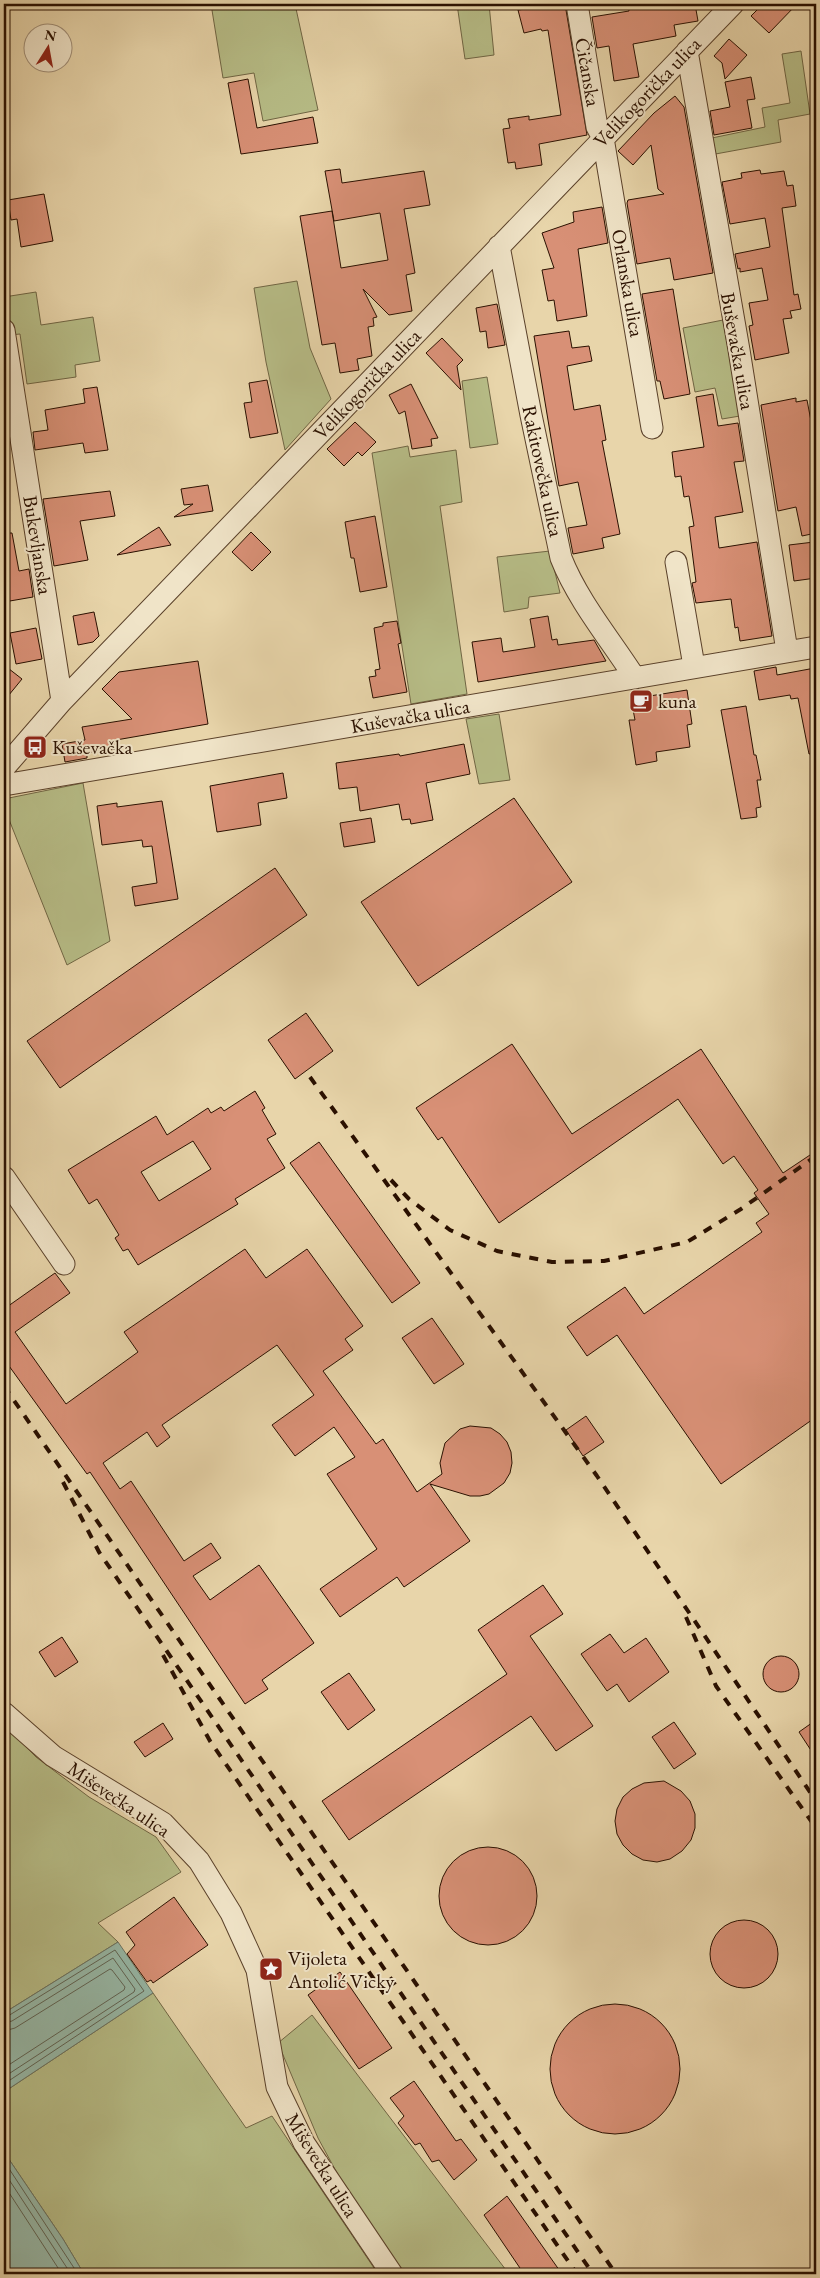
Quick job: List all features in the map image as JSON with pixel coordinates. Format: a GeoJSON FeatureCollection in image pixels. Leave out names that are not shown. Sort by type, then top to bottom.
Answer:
{"type":"FeatureCollection","features":[{"type":"Feature","properties":{"kind":"street","name":"Čičanska"},"geometry":{"type":"LineString","coordinates":[[577,4],[597,127],[603,138]]}},
{"type":"Feature","properties":{"kind":"street","name":"Velikogorička ulica"},"geometry":{"type":"LineString","coordinates":[[4,768],[62,701],[733,4]]}},
{"type":"Feature","properties":{"kind":"street","name":"Buševačka ulica"},"geometry":{"type":"LineString","coordinates":[[686,51],[737,340],[787,651]]}},
{"type":"Feature","properties":{"kind":"street","name":"Orlanska ulica"},"geometry":{"type":"LineString","coordinates":[[603,138],[652,428]]}},
{"type":"Feature","properties":{"kind":"street","name":"Rakitovečka ulica"},"geometry":{"type":"LineString","coordinates":[[499,246],[531,416],[561,558],[582,598],[636,678]]}},
{"type":"Feature","properties":{"kind":"street","name":"Bukevljanska"},"geometry":{"type":"LineString","coordinates":[[4,330],[62,701]]}},
{"type":"Feature","properties":{"kind":"street"},"geometry":{"type":"LineString","coordinates":[[676,562],[694,666]]}},
{"type":"Feature","properties":{"kind":"street","name":"Kuševačka ulica"},"geometry":{"type":"LineString","coordinates":[[4,785],[816,646]]}},
{"type":"Feature","properties":{"kind":"street"},"geometry":{"type":"LineString","coordinates":[[4,1178],[64,1264]]}},
{"type":"Feature","properties":{"kind":"street","name":"Miševečka ulica"},"geometry":{"type":"LineString","coordinates":[[4,1713],[53,1756],[163,1823],[199,1861],[231,1913],[257,1970],[277,2087],[304,2144],[392,2274]]}},
{"type":"Feature","properties":{"kind":"green space"},"geometry":{"type":"Polygon","coordinates":[[[211,4],[295,4],[318,110],[263,121],[254,73],[223,78],[211,4]]]}},
{"type":"Feature","properties":{"kind":"green space"},"geometry":{"type":"Polygon","coordinates":[[[457,4],[489,4],[494,55],[465,59],[457,4]]]}},
{"type":"Feature","properties":{"kind":"green space"},"geometry":{"type":"Polygon","coordinates":[[[801,51],[810,114],[778,120],[781,142],[710,155],[707,139],[765,127],[762,108],[790,103],[782,54],[801,51]]]}},
{"type":"Feature","properties":{"kind":"green space"},"geometry":{"type":"Polygon","coordinates":[[[297,281],[310,348],[331,399],[285,450],[266,362],[254,288],[297,281]]]}},
{"type":"Feature","properties":{"kind":"green space"},"geometry":{"type":"Polygon","coordinates":[[[36,292],[41,325],[93,317],[100,361],[75,365],[76,377],[27,384],[20,334],[10,335],[4,297],[36,292]]]}},
{"type":"Feature","properties":{"kind":"green space"},"geometry":{"type":"Polygon","coordinates":[[[723,320],[740,416],[722,419],[715,388],[695,392],[683,328],[723,320]]]}},
{"type":"Feature","properties":{"kind":"green space"},"geometry":{"type":"Polygon","coordinates":[[[487,377],[498,444],[470,448],[462,381],[487,377]]]}},
{"type":"Feature","properties":{"kind":"green space"},"geometry":{"type":"Polygon","coordinates":[[[408,446],[410,457],[456,450],[462,502],[440,506],[467,694],[411,704],[372,453],[408,446]]]}},
{"type":"Feature","properties":{"kind":"green space"},"geometry":{"type":"Polygon","coordinates":[[[550,551],[560,593],[529,597],[528,608],[504,612],[497,557],[550,551]]]}},
{"type":"Feature","properties":{"kind":"green space"},"geometry":{"type":"Polygon","coordinates":[[[499,714],[510,780],[479,784],[466,719],[499,714]]]}},
{"type":"Feature","properties":{"kind":"green space"},"geometry":{"type":"Polygon","coordinates":[[[83,783],[110,941],[67,965],[4,807],[4,799],[83,783]]]}},
{"type":"Feature","properties":{"kind":"green space"},"geometry":{"type":"Polygon","coordinates":[[[4,1724],[36,1757],[89,1797],[156,1837],[181,1872],[98,1923],[118,1942],[4,2013],[4,1724]]]}},
{"type":"Feature","properties":{"kind":"green space"},"geometry":{"type":"Polygon","coordinates":[[[153,1993],[246,2128],[272,2116],[378,2274],[84,2274],[63,2239],[4,2152],[4,2092],[153,1993]]]}},
{"type":"Feature","properties":{"kind":"green space"},"geometry":{"type":"Polygon","coordinates":[[[312,2015],[509,2274],[401,2274],[362,2219],[318,2138],[278,2043],[312,2015]]]}},
{"type":"Feature","properties":{"kind":"water"},"geometry":{"type":"Polygon","coordinates":[[[118,1942],[153,1993],[4,2092],[4,2013],[118,1942]]]}},
{"type":"Feature","properties":{"kind":"water"},"geometry":{"type":"Polygon","coordinates":[[[4,2152],[63,2239],[84,2274],[4,2274],[4,2152]]]}},
{"type":"Feature","properties":{"kind":"building"},"geometry":{"type":"Polygon","coordinates":[[[565,4],[587,135],[539,144],[542,165],[516,169],[515,162],[508,163],[503,129],[510,128],[508,119],[529,116],[529,120],[561,115],[548,30],[542,31],[541,29],[524,33],[518,10],[565,4]]]}},
{"type":"Feature","properties":{"kind":"building"},"geometry":{"type":"Polygon","coordinates":[[[628,4],[695,4],[698,21],[674,25],[676,36],[633,44],[639,77],[614,81],[609,46],[597,48],[592,17],[629,11],[628,4]]]}},
{"type":"Feature","properties":{"kind":"building"},"geometry":{"type":"Polygon","coordinates":[[[763,4],[797,4],[769,33],[751,16],[763,4]]]}},
{"type":"Feature","properties":{"kind":"building"},"geometry":{"type":"Polygon","coordinates":[[[729,39],[747,55],[725,79],[722,63],[714,56],[729,39]]]}},
{"type":"Feature","properties":{"kind":"building"},"geometry":{"type":"Polygon","coordinates":[[[751,77],[755,99],[747,100],[752,128],[714,135],[710,111],[730,107],[725,82],[751,77]]]}},
{"type":"Feature","properties":{"kind":"building"},"geometry":{"type":"Polygon","coordinates":[[[248,79],[257,128],[313,117],[318,143],[241,154],[228,83],[248,79]]]}},
{"type":"Feature","properties":{"kind":"building"},"geometry":{"type":"Polygon","coordinates":[[[675,96],[684,107],[713,273],[674,280],[670,258],[637,264],[628,200],[664,194],[658,189],[651,145],[633,165],[618,151],[654,113],[675,96]]]}},
{"type":"Feature","properties":{"kind":"building"},"geometry":{"type":"Polygon","coordinates":[[[340,169],[342,183],[424,171],[430,205],[404,209],[415,273],[406,275],[412,311],[389,315],[363,289],[377,317],[373,318],[374,326],[368,327],[372,356],[357,359],[359,370],[340,373],[335,343],[322,345],[300,216],[332,211],[341,268],[388,260],[380,213],[334,221],[325,171],[340,169]]]}},
{"type":"Feature","properties":{"kind":"building"},"geometry":{"type":"Polygon","coordinates":[[[760,170],[761,174],[784,171],[787,186],[793,185],[796,206],[782,208],[794,295],[798,294],[801,309],[790,311],[792,318],[783,319],[789,353],[755,360],[749,326],[753,325],[749,303],[768,300],[762,268],[740,272],[735,254],[770,247],[765,218],[730,224],[722,182],[742,178],[741,173],[760,170]]]}},
{"type":"Feature","properties":{"kind":"building"},"geometry":{"type":"Polygon","coordinates":[[[44,194],[53,241],[21,247],[17,219],[11,220],[8,200],[44,194]]]}},
{"type":"Feature","properties":{"kind":"building"},"geometry":{"type":"Polygon","coordinates":[[[602,207],[608,243],[578,249],[587,316],[557,321],[554,300],[548,301],[542,270],[554,268],[542,233],[574,222],[573,212],[602,207]]]}},
{"type":"Feature","properties":{"kind":"building"},"geometry":{"type":"Polygon","coordinates":[[[673,289],[690,394],[664,399],[660,381],[657,381],[642,294],[673,289]]]}},
{"type":"Feature","properties":{"kind":"building"},"geometry":{"type":"Polygon","coordinates":[[[497,304],[505,345],[488,348],[486,331],[480,332],[476,308],[497,304]]]}},
{"type":"Feature","properties":{"kind":"building"},"geometry":{"type":"Polygon","coordinates":[[[569,331],[572,348],[589,346],[592,361],[567,366],[574,410],[600,405],[606,440],[602,441],[620,534],[602,538],[604,548],[573,554],[568,528],[587,525],[578,482],[559,486],[534,336],[569,331]]]}},
{"type":"Feature","properties":{"kind":"building"},"geometry":{"type":"Polygon","coordinates":[[[442,338],[463,360],[457,366],[461,390],[426,353],[442,338]]]}},
{"type":"Feature","properties":{"kind":"building"},"geometry":{"type":"Polygon","coordinates":[[[267,380],[278,433],[250,438],[244,403],[252,402],[249,383],[267,380]]]}},
{"type":"Feature","properties":{"kind":"building"},"geometry":{"type":"Polygon","coordinates":[[[411,384],[438,438],[431,439],[432,446],[412,449],[405,411],[399,414],[389,395],[411,384]]]}},
{"type":"Feature","properties":{"kind":"building"},"geometry":{"type":"Polygon","coordinates":[[[97,387],[108,450],[85,453],[83,443],[35,450],[33,432],[48,430],[45,410],[85,403],[83,389],[97,387]]]}},
{"type":"Feature","properties":{"kind":"building"},"geometry":{"type":"Polygon","coordinates":[[[713,394],[718,426],[738,423],[744,461],[734,462],[743,512],[715,517],[719,548],[757,542],[772,636],[740,641],[738,627],[735,628],[731,599],[696,603],[692,583],[696,582],[689,527],[694,526],[689,496],[684,497],[681,476],[675,477],[672,452],[704,447],[696,397],[713,394]]]}},
{"type":"Feature","properties":{"kind":"building"},"geometry":{"type":"Polygon","coordinates":[[[796,398],[796,402],[807,400],[811,421],[816,420],[816,533],[802,536],[796,507],[778,511],[761,405],[796,398]]]}},
{"type":"Feature","properties":{"kind":"building"},"geometry":{"type":"Polygon","coordinates":[[[355,422],[376,442],[362,456],[358,452],[344,466],[327,449],[355,422]]]}},
{"type":"Feature","properties":{"kind":"building"},"geometry":{"type":"Polygon","coordinates":[[[208,485],[213,511],[174,517],[193,504],[184,505],[181,489],[208,485]]]}},
{"type":"Feature","properties":{"kind":"building"},"geometry":{"type":"Polygon","coordinates":[[[110,491],[115,516],[80,521],[88,560],[54,566],[43,499],[110,491]]]}},
{"type":"Feature","properties":{"kind":"building"},"geometry":{"type":"Polygon","coordinates":[[[375,516],[387,587],[360,592],[354,558],[351,558],[345,522],[375,516]]]}},
{"type":"Feature","properties":{"kind":"building"},"geometry":{"type":"Polygon","coordinates":[[[159,527],[171,545],[117,555],[151,532],[159,527]]]}},
{"type":"Feature","properties":{"kind":"building"},"geometry":{"type":"Polygon","coordinates":[[[251,532],[271,552],[252,571],[232,552],[251,532]]]}},
{"type":"Feature","properties":{"kind":"building"},"geometry":{"type":"Polygon","coordinates":[[[4,533],[12,533],[19,571],[29,569],[33,597],[4,602],[4,533]]]}},
{"type":"Feature","properties":{"kind":"building"},"geometry":{"type":"Polygon","coordinates":[[[814,542],[816,578],[794,581],[789,545],[814,542]]]}},
{"type":"Feature","properties":{"kind":"building"},"geometry":{"type":"Polygon","coordinates":[[[94,612],[99,636],[93,642],[78,645],[73,616],[94,612]]]}},
{"type":"Feature","properties":{"kind":"building"},"geometry":{"type":"Polygon","coordinates":[[[548,616],[552,640],[557,639],[558,645],[594,640],[606,661],[478,682],[472,642],[501,638],[503,652],[535,647],[530,619],[548,616]]]}},
{"type":"Feature","properties":{"kind":"building"},"geometry":{"type":"Polygon","coordinates":[[[397,621],[401,643],[398,644],[407,692],[373,698],[369,677],[376,676],[375,670],[380,669],[374,628],[383,626],[383,623],[397,621]]]}},
{"type":"Feature","properties":{"kind":"building"},"geometry":{"type":"Polygon","coordinates":[[[36,628],[42,659],[16,664],[10,633],[36,628]]]}},
{"type":"Feature","properties":{"kind":"building"},"geometry":{"type":"Polygon","coordinates":[[[198,661],[208,724],[116,740],[117,749],[87,753],[87,758],[65,762],[62,744],[85,740],[82,727],[132,719],[102,689],[119,672],[198,661]]]}},
{"type":"Feature","properties":{"kind":"building"},"geometry":{"type":"Polygon","coordinates":[[[4,665],[22,679],[4,701],[4,665]]]}},
{"type":"Feature","properties":{"kind":"building"},"geometry":{"type":"Polygon","coordinates":[[[776,667],[777,675],[815,668],[816,753],[809,754],[798,698],[791,699],[790,695],[759,700],[754,671],[776,667]]]}},
{"type":"Feature","properties":{"kind":"building"},"geometry":{"type":"Polygon","coordinates":[[[687,690],[692,724],[687,725],[690,747],[656,752],[657,761],[636,765],[629,720],[635,720],[631,699],[687,690]]]}},
{"type":"Feature","properties":{"kind":"building"},"geometry":{"type":"Polygon","coordinates":[[[746,706],[754,755],[756,755],[761,780],[757,780],[761,807],[756,808],[757,817],[741,819],[721,710],[746,706]]]}},
{"type":"Feature","properties":{"kind":"building"},"geometry":{"type":"Polygon","coordinates":[[[464,744],[470,774],[426,783],[433,820],[411,824],[410,819],[402,820],[399,804],[360,811],[357,787],[339,789],[336,763],[399,754],[400,756],[464,744]]]}},
{"type":"Feature","properties":{"kind":"building"},"geometry":{"type":"Polygon","coordinates":[[[283,773],[287,798],[258,803],[261,825],[217,832],[210,786],[283,773]]]}},
{"type":"Feature","properties":{"kind":"building"},"geometry":{"type":"Polygon","coordinates":[[[514,798],[572,882],[418,986],[361,902],[514,798]]]}},
{"type":"Feature","properties":{"kind":"building"},"geometry":{"type":"Polygon","coordinates":[[[162,801],[178,899],[135,906],[132,887],[157,883],[152,846],[143,847],[142,840],[102,845],[97,806],[117,803],[117,807],[162,801]]]}},
{"type":"Feature","properties":{"kind":"building"},"geometry":{"type":"Polygon","coordinates":[[[371,818],[375,842],[344,847],[340,823],[371,818]]]}},
{"type":"Feature","properties":{"kind":"building"},"geometry":{"type":"Polygon","coordinates":[[[275,868],[307,915],[60,1088],[27,1041],[275,868]]]}},
{"type":"Feature","properties":{"kind":"building"},"geometry":{"type":"Polygon","coordinates":[[[306,1013],[333,1051],[295,1079],[268,1040],[306,1013]]]}},
{"type":"Feature","properties":{"kind":"building"},"geometry":{"type":"Polygon","coordinates":[[[512,1044],[572,1134],[701,1049],[783,1173],[810,1155],[816,1164],[816,1417],[721,1484],[617,1335],[587,1356],[567,1327],[625,1287],[644,1314],[762,1232],[756,1223],[769,1214],[754,1193],[758,1190],[734,1156],[723,1164],[678,1099],[499,1223],[442,1137],[438,1140],[416,1108],[512,1044]]]}},
{"type":"Feature","properties":{"kind":"building"},"geometry":{"type":"Polygon","coordinates":[[[255,1091],[265,1108],[262,1110],[276,1134],[267,1139],[285,1168],[235,1199],[238,1204],[138,1265],[128,1249],[123,1251],[115,1238],[119,1235],[97,1199],[89,1204],[68,1170],[156,1116],[167,1135],[208,1108],[211,1113],[221,1107],[224,1111],[255,1091]],[[193,1141],[141,1172],[159,1201],[211,1169],[193,1141]]]}},
{"type":"Feature","properties":{"kind":"building"},"geometry":{"type":"Polygon","coordinates":[[[319,1142],[420,1283],[392,1303],[290,1163],[319,1142]]]}},
{"type":"Feature","properties":{"kind":"building"},"geometry":{"type":"Polygon","coordinates":[[[245,1249],[266,1278],[307,1249],[363,1326],[345,1339],[353,1350],[323,1371],[376,1444],[383,1439],[417,1492],[442,1474],[440,1463],[445,1443],[460,1429],[470,1426],[491,1428],[507,1442],[511,1452],[512,1463],[510,1473],[504,1483],[489,1494],[470,1496],[430,1484],[470,1541],[404,1587],[397,1577],[340,1617],[320,1589],[377,1549],[327,1474],[355,1457],[334,1427],[295,1456],[272,1425],[314,1395],[277,1345],[162,1425],[170,1437],[157,1447],[147,1432],[103,1463],[120,1489],[131,1481],[184,1561],[211,1543],[221,1558],[193,1576],[210,1600],[259,1565],[314,1643],[262,1680],[268,1689],[245,1704],[90,1472],[87,1474],[4,1359],[4,1309],[55,1273],[70,1293],[15,1332],[66,1404],[138,1352],[124,1332],[245,1249]]]}},
{"type":"Feature","properties":{"kind":"building"},"geometry":{"type":"Polygon","coordinates":[[[432,1318],[464,1364],[434,1384],[402,1338],[432,1318]]]}},
{"type":"Feature","properties":{"kind":"building"},"geometry":{"type":"Polygon","coordinates":[[[586,1416],[604,1442],[583,1456],[566,1430],[586,1416]]]}},
{"type":"Feature","properties":{"kind":"building"},"geometry":{"type":"Polygon","coordinates":[[[543,1585],[563,1614],[530,1636],[593,1726],[556,1751],[531,1716],[349,1840],[322,1801],[507,1674],[478,1630],[543,1585]]]}},
{"type":"Feature","properties":{"kind":"building"},"geometry":{"type":"Polygon","coordinates":[[[610,1634],[624,1653],[646,1638],[669,1672],[629,1702],[617,1684],[607,1691],[581,1654],[610,1634]]]}},
{"type":"Feature","properties":{"kind":"building"},"geometry":{"type":"Polygon","coordinates":[[[62,1637],[78,1662],[55,1677],[39,1652],[62,1637]]]}},
{"type":"Feature","properties":{"kind":"building"},"geometry":{"type":"Polygon","coordinates":[[[781,1656],[793,1662],[799,1674],[793,1686],[781,1692],[769,1686],[763,1674],[769,1662],[781,1656]]]}},
{"type":"Feature","properties":{"kind":"building"},"geometry":{"type":"Polygon","coordinates":[[[349,1673],[375,1710],[348,1730],[321,1692],[349,1673]]]}},
{"type":"Feature","properties":{"kind":"building"},"geometry":{"type":"Polygon","coordinates":[[[816,1720],[816,1758],[799,1732],[816,1720]]]}},
{"type":"Feature","properties":{"kind":"building"},"geometry":{"type":"Polygon","coordinates":[[[674,1722],[696,1754],[674,1769],[652,1737],[674,1722]]]}},
{"type":"Feature","properties":{"kind":"building"},"geometry":{"type":"Polygon","coordinates":[[[163,1723],[173,1739],[145,1757],[134,1742],[163,1723]]]}},
{"type":"Feature","properties":{"kind":"building"},"geometry":{"type":"Polygon","coordinates":[[[664,1781],[681,1791],[690,1801],[695,1814],[695,1828],[691,1840],[682,1851],[670,1859],[657,1862],[643,1860],[632,1854],[623,1845],[617,1834],[615,1821],[617,1809],[623,1797],[632,1789],[644,1783],[664,1781]]]}},
{"type":"Feature","properties":{"kind":"building"},"geometry":{"type":"Polygon","coordinates":[[[488,1847],[507,1851],[523,1861],[533,1877],[537,1896],[533,1915],[523,1931],[507,1941],[488,1945],[469,1941],[453,1931],[443,1915],[439,1896],[443,1877],[453,1861],[469,1851],[488,1847]]]}},
{"type":"Feature","properties":{"kind":"building"},"geometry":{"type":"Polygon","coordinates":[[[174,1897],[208,1945],[153,1983],[151,1980],[147,1982],[127,1954],[135,1945],[126,1932],[174,1897]]]}},
{"type":"Feature","properties":{"kind":"building"},"geometry":{"type":"Polygon","coordinates":[[[744,1920],[757,1923],[768,1930],[775,1941],[778,1954],[775,1967],[768,1978],[757,1985],[744,1988],[731,1985],[720,1978],[713,1967],[710,1954],[713,1941],[720,1930],[731,1923],[744,1920]]]}},
{"type":"Feature","properties":{"kind":"building"},"geometry":{"type":"Polygon","coordinates":[[[340,1972],[392,2048],[359,2069],[308,1995],[340,1972]]]}},
{"type":"Feature","properties":{"kind":"building"},"geometry":{"type":"Polygon","coordinates":[[[615,2004],[628,2005],[640,2009],[661,2023],[675,2044],[679,2056],[679,2082],[675,2094],[661,2115],[640,2129],[628,2133],[615,2134],[602,2133],[590,2129],[569,2115],[555,2094],[551,2082],[550,2069],[551,2056],[555,2044],[569,2023],[590,2009],[602,2005],[615,2004]]]}},
{"type":"Feature","properties":{"kind":"building"},"geometry":{"type":"Polygon","coordinates":[[[414,2081],[456,2141],[461,2139],[477,2160],[454,2180],[439,2160],[432,2162],[420,2143],[415,2145],[398,2123],[404,2116],[390,2098],[414,2081]]]}},
{"type":"Feature","properties":{"kind":"building"},"geometry":{"type":"Polygon","coordinates":[[[507,2196],[562,2274],[524,2274],[484,2215],[507,2196]]]}},
{"type":"Feature","properties":{"kind":"railway"},"geometry":{"type":"LineString","coordinates":[[310,1077],[597,1476],[816,1801]]}},
{"type":"Feature","properties":{"kind":"railway"},"geometry":{"type":"LineString","coordinates":[[391,1180],[409,1199],[450,1230],[497,1251],[552,1262],[604,1261],[687,1242],[741,1209],[816,1156]]}},
{"type":"Feature","properties":{"kind":"railway"},"geometry":{"type":"LineString","coordinates":[[4,1386],[616,2274]]}},
{"type":"Feature","properties":{"kind":"railway"},"geometry":{"type":"LineString","coordinates":[[63,1482],[99,1552],[593,2274]]}},
{"type":"Feature","properties":{"kind":"railway"},"geometry":{"type":"LineString","coordinates":[[686,1617],[716,1686],[816,1828]]}},
{"type":"Feature","properties":{"kind":"railway"},"geometry":{"type":"LineString","coordinates":[[163,1655],[210,1741],[577,2274]]}},
{"type":"Feature","properties":{"kind":"place","name":"kuna"},"geometry":{"type":"Point","coordinates":[641,701]}},
{"type":"Feature","properties":{"kind":"place","name":"Kuševačka"},"geometry":{"type":"Point","coordinates":[35,747]}},
{"type":"Feature","properties":{"kind":"place","name":"Vijoleta Antolić Vicky"},"geometry":{"type":"Point","coordinates":[271,1969]}}]}
